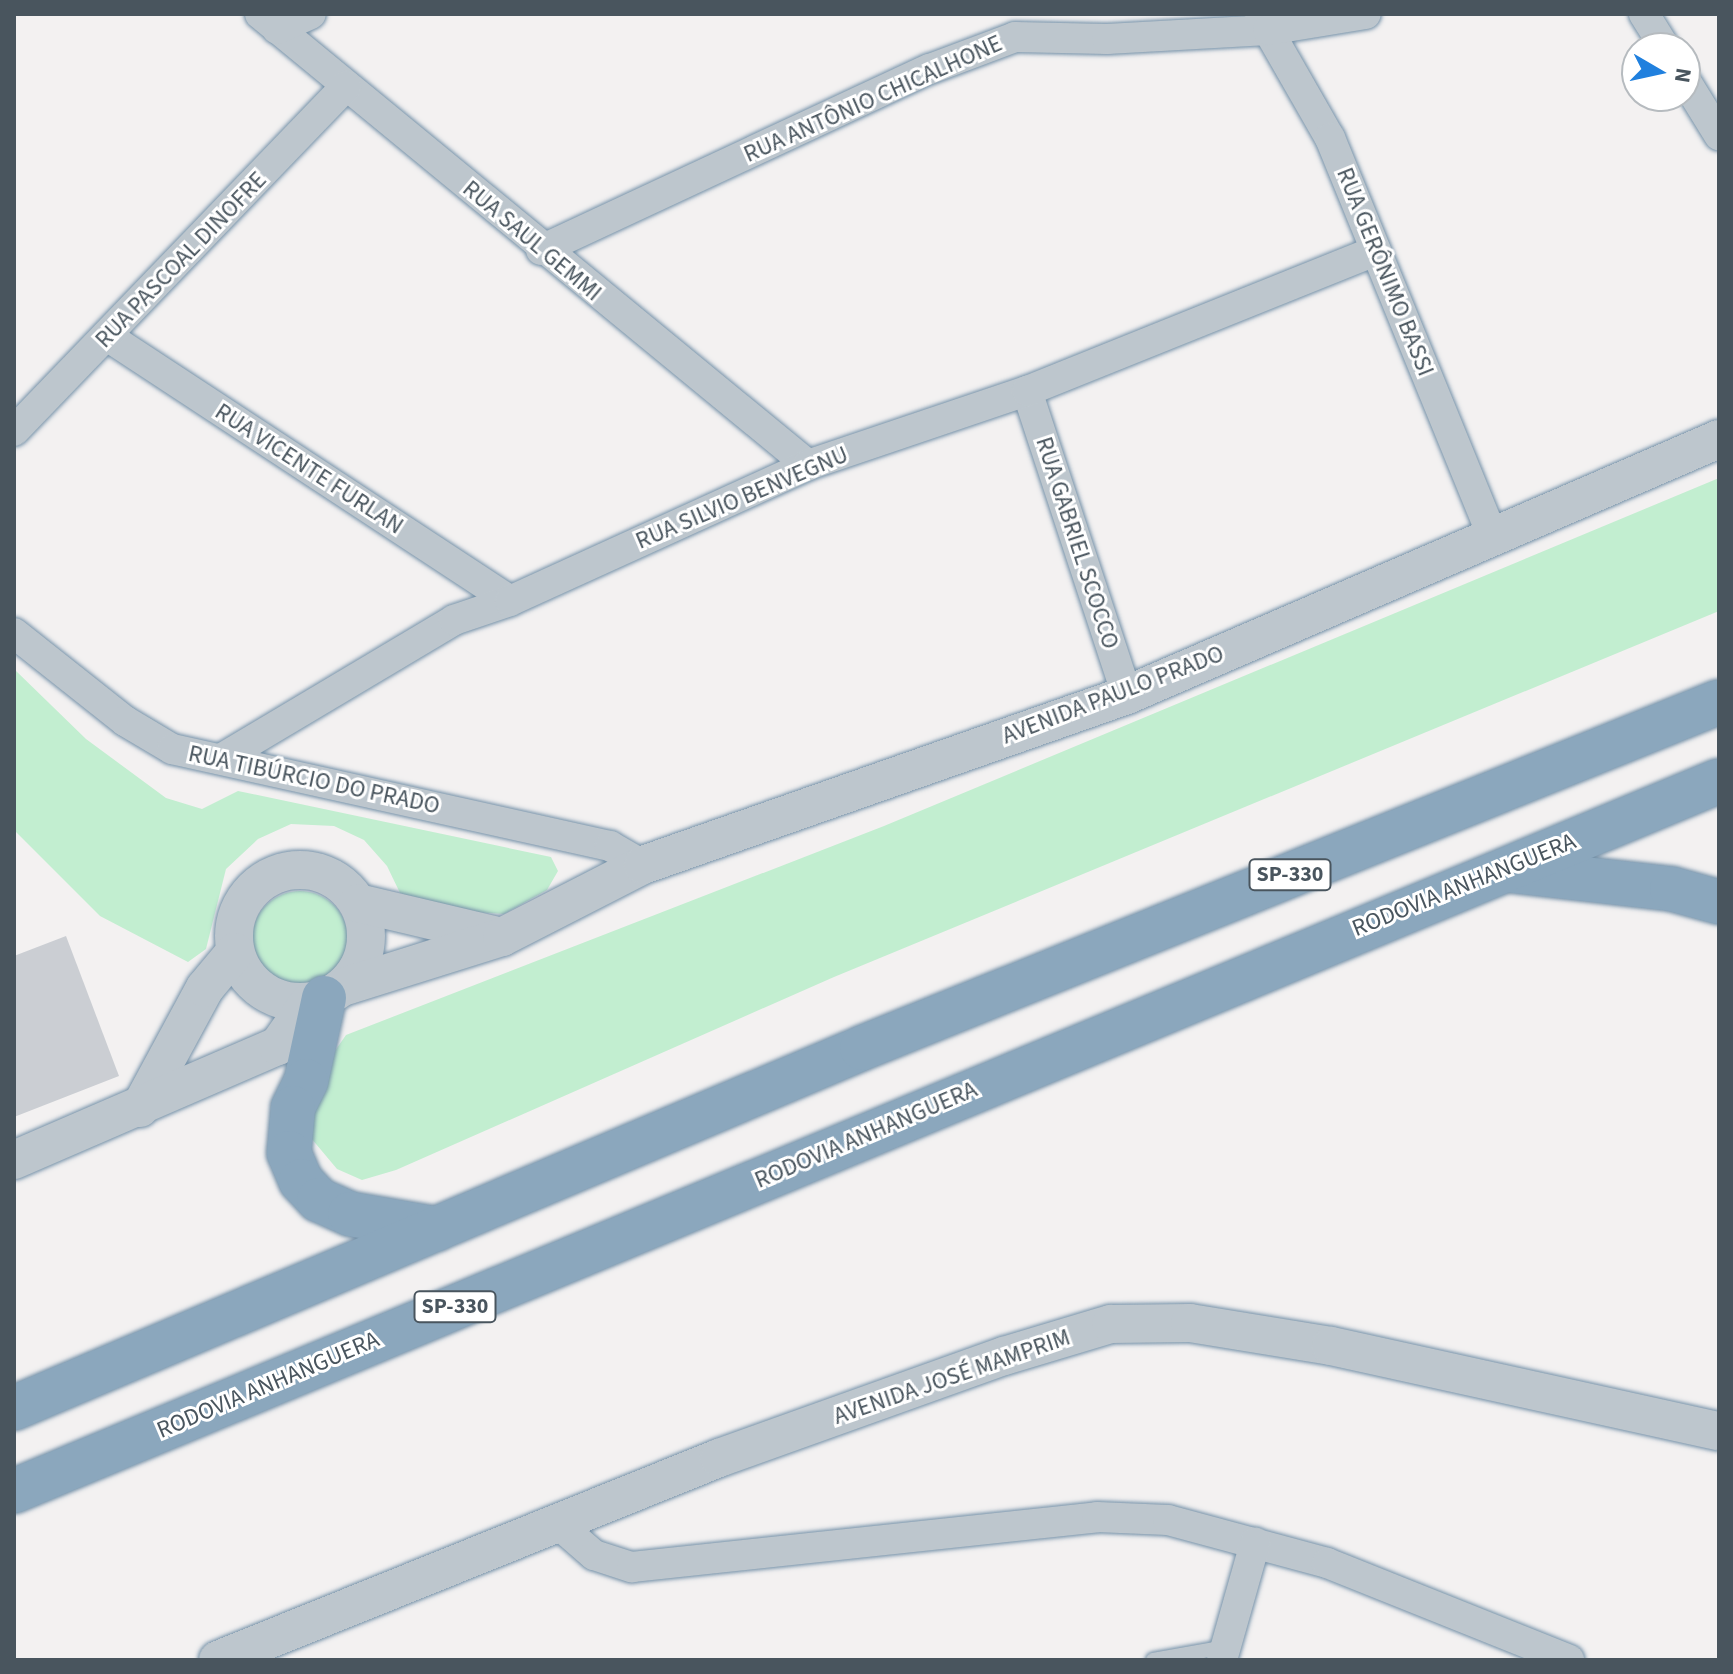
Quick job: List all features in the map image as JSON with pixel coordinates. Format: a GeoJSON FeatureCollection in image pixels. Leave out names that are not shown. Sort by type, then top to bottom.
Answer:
{"type":"FeatureCollection","features":[{"type":"Feature","properties":{"kind":"highway","name":"SP-330"},"geometry":{"type":"LineString","coordinates":[[14,1408],[862,1048],[1719,702]]}},
{"type":"Feature","properties":{"kind":"highway","name":"RODOVIA ANHANGUERA"},"geometry":{"type":"LineString","coordinates":[[14,1491],[1499,870],[1719,781]]}},
{"type":"Feature","properties":{"kind":"highway"},"geometry":{"type":"LineString","coordinates":[[1499,870],[1672,889],[1719,902]]}},
{"type":"Feature","properties":{"kind":"highway"},"geometry":{"type":"LineString","coordinates":[[325,996],[306,1081],[293,1108],[289,1153],[301,1181],[319,1200],[350,1214],[437,1229]]}},
{"type":"Feature","properties":{"kind":"street"},"geometry":{"type":"LineString","coordinates":[[268,22],[311,14]]}},
{"type":"Feature","properties":{"kind":"street","name":"RUA ANTÔNIO CHICALHONE"},"geometry":{"type":"LineString","coordinates":[[541,250],[930,69],[1015,37],[1107,39],[1366,14]]}},
{"type":"Feature","properties":{"kind":"street"},"geometry":{"type":"LineString","coordinates":[[1644,14],[1655,32]]}},
{"type":"Feature","properties":{"kind":"street","name":"RUA SAUL GEMMI"},"geometry":{"type":"LineString","coordinates":[[268,22],[541,250],[808,465]]}},
{"type":"Feature","properties":{"kind":"street","name":"RUA GERÔNIMO BASSI"},"geometry":{"type":"LineString","coordinates":[[1264,22],[1330,138],[1493,538]]}},
{"type":"Feature","properties":{"kind":"street","name":"RUA PASCOAL DINOFRE"},"geometry":{"type":"LineString","coordinates":[[14,431],[346,86]]}},
{"type":"Feature","properties":{"kind":"street"},"geometry":{"type":"LineString","coordinates":[[1701,106],[1719,135]]}},
{"type":"Feature","properties":{"kind":"street","name":"RUA SILVIO BENVEGNU"},"geometry":{"type":"LineString","coordinates":[[221,759],[454,620],[510,601],[808,465],[1027,391],[1376,251]]}},
{"type":"Feature","properties":{"kind":"street","name":"RUA VICENTE FURLAN"},"geometry":{"type":"LineString","coordinates":[[107,336],[510,601]]}},
{"type":"Feature","properties":{"kind":"street","name":"RUA GABRIEL SCOCCO"},"geometry":{"type":"LineString","coordinates":[[1027,391],[1127,695]]}},
{"type":"Feature","properties":{"kind":"street","name":"AVENIDA PAULO PRADO"},"geometry":{"type":"LineString","coordinates":[[325,996],[502,937],[643,865],[1127,695],[1719,439]]}},
{"type":"Feature","properties":{"kind":"street","name":"RUA TIBÚRCIO DO PRADO"},"geometry":{"type":"LineString","coordinates":[[14,633],[125,721],[172,749],[610,846],[643,865]]}},
{"type":"Feature","properties":{"kind":"street"},"geometry":{"type":"LineString","coordinates":[[14,1160],[278,1046],[325,996],[358,969],[365,948],[366,924],[358,903],[330,876],[294,869],[275,874],[252,890],[236,914],[235,952],[245,975],[263,991],[285,1001],[325,996]]}},
{"type":"Feature","properties":{"kind":"street"},"geometry":{"type":"LineString","coordinates":[[358,903],[502,937]]}},
{"type":"Feature","properties":{"kind":"street"},"geometry":{"type":"LineString","coordinates":[[140,1108],[205,988],[235,952]]}},
{"type":"Feature","properties":{"kind":"street","name":"AVENIDA JOSÉ MAMPRIM"},"geometry":{"type":"LineString","coordinates":[[218,1660],[267,1651],[557,1523],[779,1436],[1004,1356],[1111,1324],[1190,1323],[1331,1346],[1719,1431]]}},
{"type":"Feature","properties":{"kind":"street"},"geometry":{"type":"LineString","coordinates":[[557,1523],[594,1555],[632,1567],[1097,1517],[1168,1520],[1372,1579],[1569,1660]]}},
{"type":"Feature","properties":{"kind":"street"},"geometry":{"type":"LineString","coordinates":[[1224,1653],[1255,1543]]}},
{"type":"Feature","properties":{"kind":"lane"},"geometry":{"type":"LineString","coordinates":[[1153,1660],[1224,1653]]}},
{"type":"Feature","properties":{"kind":"green space"},"geometry":{"type":"Polygon","coordinates":[[[1719,478],[1719,611],[834,977],[396,1170],[362,1180],[337,1169],[311,1138],[312,1084],[346,1035],[884,826],[1719,478]]]}},
{"type":"Feature","properties":{"kind":"green space"},"geometry":{"type":"Polygon","coordinates":[[[14,669],[86,739],[166,798],[202,809],[238,791],[551,857],[558,871],[547,890],[504,914],[445,910],[400,893],[387,866],[364,840],[334,826],[291,824],[258,839],[226,869],[206,949],[188,962],[100,916],[14,830],[14,669]]]}},
{"type":"Feature","properties":{"kind":"green space"},"geometry":{"type":"Polygon","coordinates":[[[300,891],[318,895],[334,905],[344,921],[348,939],[344,957],[334,973],[318,983],[300,987],[282,983],[266,973],[256,957],[252,939],[256,921],[266,905],[282,895],[300,891]]]}},
{"type":"Feature","properties":{"kind":"building"},"geometry":{"type":"Polygon","coordinates":[[[66,936],[119,1076],[14,1117],[14,956],[66,936]]]}}]}
